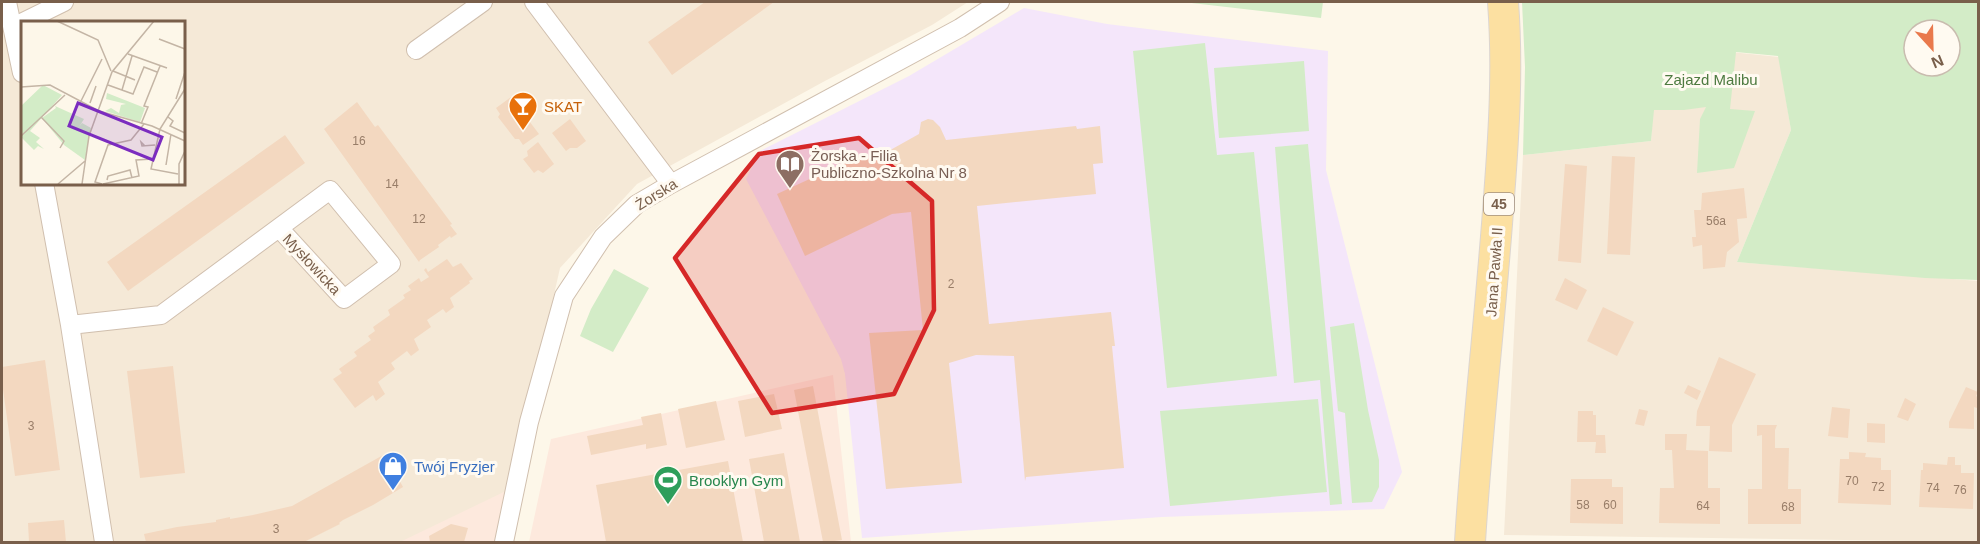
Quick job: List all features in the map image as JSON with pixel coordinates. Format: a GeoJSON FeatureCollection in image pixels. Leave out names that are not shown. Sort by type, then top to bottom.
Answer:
{"type":"FeatureCollection","features":[{"type":"Feature","properties":{"kind":"main road","name":"Jana Pawła II"},"geometry":{"type":"LineString","coordinates":[[1470,543],[1493,294],[1503,142],[1505,54],[1503,2]]}},
{"type":"Feature","properties":{"kind":"street"},"geometry":{"type":"LineString","coordinates":[[7,2],[21,67]]}},
{"type":"Feature","properties":{"kind":"street"},"geometry":{"type":"LineString","coordinates":[[26,21],[63,2]]}},
{"type":"Feature","properties":{"kind":"street"},"geometry":{"type":"LineString","coordinates":[[416,50],[483,2]]}},
{"type":"Feature","properties":{"kind":"street"},"geometry":{"type":"LineString","coordinates":[[534,2],[671,184]]}},
{"type":"Feature","properties":{"kind":"street","name":"Żorska"},"geometry":{"type":"LineString","coordinates":[[504,543],[529,422],[564,296],[603,237],[637,204],[960,28],[1000,2]]}},
{"type":"Feature","properties":{"kind":"street"},"geometry":{"type":"LineString","coordinates":[[14,27],[21,23]]}},
{"type":"Feature","properties":{"kind":"street"},"geometry":{"type":"LineString","coordinates":[[44,184],[70,325],[104,543]]}},
{"type":"Feature","properties":{"kind":"street","name":"Mysłowicka"},"geometry":{"type":"LineString","coordinates":[[70,325],[161,315],[330,190],[391,264],[344,299],[279,228]]}},
{"type":"Feature","properties":{"kind":"highlighted area"},"geometry":{"type":"Polygon","coordinates":[[[859,138],[932,201],[934,310],[894,394],[772,413],[675,258],[759,154],[859,138]]]}},
{"type":"Feature","properties":{"kind":"shaded area"},"geometry":{"type":"Polygon","coordinates":[[[2,2],[968,2],[932,25],[637,184],[560,268],[498,542],[2,542],[2,2]]]}},
{"type":"Feature","properties":{"kind":"shaded area"},"geometry":{"type":"Polygon","coordinates":[[[1024,8],[1107,24],[1328,51],[1326,170],[1402,472],[1384,509],[1162,517],[862,538],[845,374],[841,359],[746,179],[760,151],[909,76],[1024,8]]]}},
{"type":"Feature","properties":{"kind":"shaded area"},"geometry":{"type":"Polygon","coordinates":[[[1692,48],[1779,57],[1791,130],[1737,262],[1978,281],[1978,542],[1504,535],[1523,155],[1651,141],[1653,110],[1692,48]]]}},
{"type":"Feature","properties":{"kind":"shaded area"},"geometry":{"type":"Polygon","coordinates":[[[833,375],[851,542],[529,542],[551,439],[833,375]]]}},
{"type":"Feature","properties":{"kind":"shaded area"},"geometry":{"type":"Polygon","coordinates":[[[510,489],[498,542],[400,542],[510,489]]]}},
{"type":"Feature","properties":{"kind":"green space"},"geometry":{"type":"Polygon","coordinates":[[[1183,2],[1323,2],[1321,18],[1183,2]]]}},
{"type":"Feature","properties":{"kind":"green space","name":"Zajazd Malibu"},"geometry":{"type":"Polygon","coordinates":[[[1522,2],[1978,2],[1978,280],[1925,278],[1737,262],[1791,130],[1778,56],[1736,52],[1730,109],[1755,111],[1734,168],[1697,173],[1700,119],[1706,107],[1654,110],[1651,141],[1523,155],[1525,67],[1522,2]]]}},
{"type":"Feature","properties":{"kind":"green space"},"geometry":{"type":"Polygon","coordinates":[[[1205,43],[1217,155],[1254,152],[1277,376],[1167,388],[1133,51],[1205,43]]]}},
{"type":"Feature","properties":{"kind":"green space"},"geometry":{"type":"Polygon","coordinates":[[[1304,61],[1309,131],[1219,138],[1214,68],[1304,61]]]}},
{"type":"Feature","properties":{"kind":"green space"},"geometry":{"type":"Polygon","coordinates":[[[1308,144],[1342,504],[1330,505],[1320,380],[1294,383],[1275,147],[1308,144]]]}},
{"type":"Feature","properties":{"kind":"green space"},"geometry":{"type":"Polygon","coordinates":[[[614,269],[649,288],[613,352],[580,336],[591,309],[614,269]]]}},
{"type":"Feature","properties":{"kind":"green space"},"geometry":{"type":"Polygon","coordinates":[[[1354,323],[1368,410],[1379,460],[1379,487],[1372,502],[1352,503],[1345,413],[1338,411],[1330,327],[1354,323]]]}},
{"type":"Feature","properties":{"kind":"green space"},"geometry":{"type":"Polygon","coordinates":[[[1318,399],[1327,492],[1170,506],[1160,411],[1318,399]]]}},
{"type":"Feature","properties":{"kind":"building"},"geometry":{"type":"Polygon","coordinates":[[[705,2],[774,2],[672,75],[648,42],[705,2]]]}},
{"type":"Feature","properties":{"kind":"building"},"geometry":{"type":"Polygon","coordinates":[[[511,97],[539,134],[523,145],[519,139],[515,139],[498,117],[500,114],[496,108],[511,97]]]}},
{"type":"Feature","properties":{"kind":"building"},"geometry":{"type":"Polygon","coordinates":[[[357,102],[375,127],[378,125],[452,224],[450,225],[457,234],[451,238],[450,236],[419,262],[324,129],[357,102]]]}},
{"type":"Feature","properties":{"kind":"building"},"geometry":{"type":"Polygon","coordinates":[[[570,119],[586,141],[577,148],[570,148],[566,151],[552,133],[570,119]]]}},
{"type":"Feature","properties":{"kind":"building"},"geometry":{"type":"Polygon","coordinates":[[[928,119],[933,120],[940,127],[946,140],[1076,126],[1077,129],[1100,126],[1103,163],[1093,164],[1096,194],[977,206],[989,324],[1111,312],[1115,346],[1112,346],[1124,468],[1026,477],[1025,481],[1014,356],[976,355],[949,363],[962,483],[886,489],[869,333],[923,330],[911,212],[892,214],[805,256],[777,194],[866,153],[870,162],[884,156],[881,150],[883,149],[885,153],[919,134],[921,122],[928,119]]]}},
{"type":"Feature","properties":{"kind":"building"},"geometry":{"type":"Polygon","coordinates":[[[285,135],[305,163],[128,291],[107,262],[285,135]]]}},
{"type":"Feature","properties":{"kind":"building"},"geometry":{"type":"Polygon","coordinates":[[[538,142],[554,164],[543,173],[538,170],[534,173],[523,159],[528,156],[527,151],[538,142]]]}},
{"type":"Feature","properties":{"kind":"building"},"geometry":{"type":"Polygon","coordinates":[[[1612,156],[1635,157],[1630,255],[1607,254],[1612,156]]]}},
{"type":"Feature","properties":{"kind":"building"},"geometry":{"type":"Polygon","coordinates":[[[1565,164],[1587,166],[1581,263],[1558,261],[1565,164]]]}},
{"type":"Feature","properties":{"kind":"building"},"geometry":{"type":"Polygon","coordinates":[[[1744,188],[1747,218],[1737,219],[1739,242],[1727,252],[1725,267],[1703,269],[1702,245],[1693,247],[1692,237],[1696,237],[1694,210],[1701,210],[1702,193],[1744,188]]]}},
{"type":"Feature","properties":{"kind":"building"},"geometry":{"type":"Polygon","coordinates":[[[447,259],[453,267],[461,263],[473,279],[450,298],[454,307],[446,313],[443,309],[427,320],[431,327],[414,339],[419,350],[411,356],[407,351],[391,363],[395,369],[378,382],[385,394],[376,401],[373,395],[355,408],[333,379],[342,373],[339,369],[357,356],[354,352],[371,340],[368,336],[375,331],[373,327],[390,315],[388,310],[405,298],[403,295],[411,290],[408,286],[419,278],[421,282],[429,277],[424,270],[426,268],[428,272],[447,259]]]}},
{"type":"Feature","properties":{"kind":"building"},"geometry":{"type":"Polygon","coordinates":[[[1565,278],[1587,290],[1577,310],[1555,300],[1565,278]]]}},
{"type":"Feature","properties":{"kind":"building"},"geometry":{"type":"Polygon","coordinates":[[[1603,307],[1634,322],[1617,356],[1587,341],[1603,307]]]}},
{"type":"Feature","properties":{"kind":"building"},"geometry":{"type":"Polygon","coordinates":[[[1719,357],[1756,374],[1732,425],[1732,452],[1709,451],[1710,426],[1696,426],[1697,411],[1719,357]]]}},
{"type":"Feature","properties":{"kind":"building"},"geometry":{"type":"Polygon","coordinates":[[[45,360],[60,470],[15,476],[2,367],[45,360]]]}},
{"type":"Feature","properties":{"kind":"building"},"geometry":{"type":"Polygon","coordinates":[[[173,366],[185,473],[140,478],[127,371],[173,366]]]}},
{"type":"Feature","properties":{"kind":"building"},"geometry":{"type":"Polygon","coordinates":[[[1688,385],[1701,391],[1697,400],[1684,393],[1688,385]]]}},
{"type":"Feature","properties":{"kind":"building"},"geometry":{"type":"Polygon","coordinates":[[[813,386],[842,540],[823,542],[794,390],[813,386]]]}},
{"type":"Feature","properties":{"kind":"building"},"geometry":{"type":"Polygon","coordinates":[[[1966,387],[1978,392],[1977,408],[1974,407],[1974,429],[1949,428],[1949,422],[1966,387]]]}},
{"type":"Feature","properties":{"kind":"building"},"geometry":{"type":"Polygon","coordinates":[[[774,394],[782,429],[745,437],[738,401],[774,394]]]}},
{"type":"Feature","properties":{"kind":"building"},"geometry":{"type":"Polygon","coordinates":[[[1905,398],[1916,404],[1908,421],[1897,417],[1905,398]]]}},
{"type":"Feature","properties":{"kind":"building"},"geometry":{"type":"Polygon","coordinates":[[[716,401],[725,440],[686,448],[678,409],[716,401]]]}},
{"type":"Feature","properties":{"kind":"building"},"geometry":{"type":"Polygon","coordinates":[[[1832,407],[1850,409],[1848,438],[1828,436],[1832,407]]]}},
{"type":"Feature","properties":{"kind":"building"},"geometry":{"type":"Polygon","coordinates":[[[1639,409],[1648,411],[1644,426],[1635,424],[1639,409]]]}},
{"type":"Feature","properties":{"kind":"building"},"geometry":{"type":"Polygon","coordinates":[[[1578,411],[1593,411],[1593,415],[1596,415],[1596,435],[1605,435],[1606,453],[1595,453],[1596,442],[1577,442],[1578,411]]]}},
{"type":"Feature","properties":{"kind":"building"},"geometry":{"type":"Polygon","coordinates":[[[661,413],[667,445],[646,449],[646,444],[591,455],[587,436],[643,425],[641,417],[661,413]]]}},
{"type":"Feature","properties":{"kind":"building"},"geometry":{"type":"Polygon","coordinates":[[[1867,423],[1885,424],[1885,443],[1867,442],[1867,423]]]}},
{"type":"Feature","properties":{"kind":"building"},"geometry":{"type":"Polygon","coordinates":[[[1757,425],[1777,425],[1775,448],[1789,448],[1788,489],[1801,489],[1801,524],[1748,524],[1748,489],[1762,489],[1762,435],[1757,436],[1757,425]]]}},
{"type":"Feature","properties":{"kind":"building"},"geometry":{"type":"Polygon","coordinates":[[[1665,434],[1687,434],[1686,450],[1708,451],[1708,488],[1720,488],[1720,524],[1659,523],[1660,488],[1674,488],[1672,450],[1665,450],[1665,434]]]}},
{"type":"Feature","properties":{"kind":"building"},"geometry":{"type":"Polygon","coordinates":[[[1849,452],[1866,453],[1865,457],[1881,458],[1881,470],[1891,470],[1891,505],[1838,503],[1840,459],[1849,459],[1849,452]]]}},
{"type":"Feature","properties":{"kind":"building"},"geometry":{"type":"Polygon","coordinates":[[[784,453],[800,542],[764,542],[749,459],[784,453]]]}},
{"type":"Feature","properties":{"kind":"building"},"geometry":{"type":"Polygon","coordinates":[[[385,454],[403,487],[304,542],[146,542],[144,534],[292,506],[385,454]]]}},
{"type":"Feature","properties":{"kind":"building"},"geometry":{"type":"Polygon","coordinates":[[[1948,457],[1955,457],[1955,465],[1961,465],[1961,473],[1974,473],[1973,509],[1919,507],[1923,463],[1947,465],[1948,457]]]}},
{"type":"Feature","properties":{"kind":"building","name":"Brooklyn Gym"},"geometry":{"type":"Polygon","coordinates":[[[728,461],[743,542],[606,542],[596,485],[728,461]]]}},
{"type":"Feature","properties":{"kind":"building"},"geometry":{"type":"Polygon","coordinates":[[[1571,479],[1612,479],[1612,487],[1623,487],[1623,524],[1570,523],[1571,479]]]}},
{"type":"Feature","properties":{"kind":"building"},"geometry":{"type":"Polygon","coordinates":[[[64,520],[66,542],[29,542],[28,523],[64,520]]]}},
{"type":"Feature","properties":{"kind":"building"},"geometry":{"type":"Polygon","coordinates":[[[451,524],[468,528],[464,542],[430,542],[429,536],[451,524]]]}},
{"type":"Feature","properties":{"kind":"place","name":"SKAT"},"geometry":{"type":"Point","coordinates":[523,132]}},
{"type":"Feature","properties":{"kind":"place","name":"Żorska - Filia Publiczno-Szkolna Nr 8"},"geometry":{"type":"Point","coordinates":[790,190]}},
{"type":"Feature","properties":{"kind":"place","name":"Twój Fryzjer"},"geometry":{"type":"Point","coordinates":[393,492]}},
{"type":"Feature","properties":{"kind":"place","name":"Brooklyn Gym"},"geometry":{"type":"Point","coordinates":[668,506]}}]}
